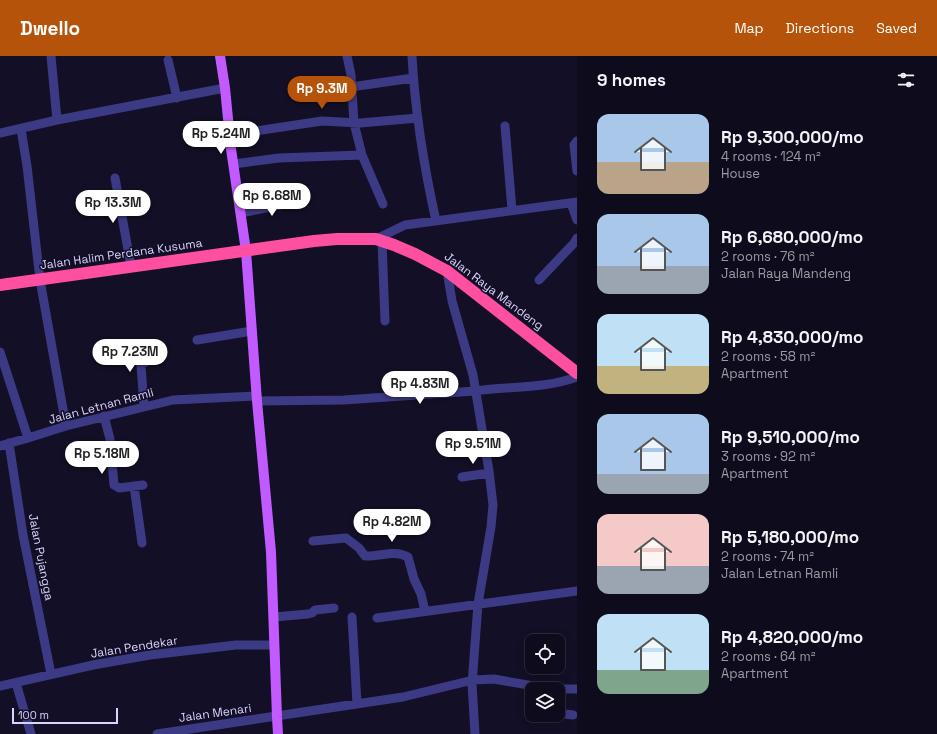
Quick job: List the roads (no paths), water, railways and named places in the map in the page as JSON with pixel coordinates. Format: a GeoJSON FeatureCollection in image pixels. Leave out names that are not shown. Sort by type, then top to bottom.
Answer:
{"type":"FeatureCollection","features":[{"type":"Feature","properties":{"kind":"highway","name":"Jalan Raya Mandeng"},"geometry":{"type":"LineString","coordinates":[[246,251],[322,240],[379,240],[415,254],[447,271],[577,373]]}},
{"type":"Feature","properties":{"kind":"highway","name":"Jalan Halim Perdana Kusuma"},"geometry":{"type":"LineString","coordinates":[[0,285],[246,251]]}},
{"type":"Feature","properties":{"kind":"main road"},"geometry":{"type":"LineString","coordinates":[[220,56],[225,88],[229,135],[246,251],[257,399],[272,552],[278,734]]}},
{"type":"Feature","properties":{"kind":"street"},"geometry":{"type":"LineString","coordinates":[[52,56],[57,120]]}},
{"type":"Feature","properties":{"kind":"street"},"geometry":{"type":"LineString","coordinates":[[347,56],[351,75],[354,123],[362,155],[383,204]]}},
{"type":"Feature","properties":{"kind":"street"},"geometry":{"type":"LineString","coordinates":[[412,56],[413,78],[426,174],[436,221]]}},
{"type":"Feature","properties":{"kind":"street"},"geometry":{"type":"LineString","coordinates":[[168,60],[178,98]]}},
{"type":"Feature","properties":{"kind":"street"},"geometry":{"type":"LineString","coordinates":[[351,87],[413,78]]}},
{"type":"Feature","properties":{"kind":"street"},"geometry":{"type":"LineString","coordinates":[[0,133],[57,120],[225,88]]}},
{"type":"Feature","properties":{"kind":"street"},"geometry":{"type":"LineString","coordinates":[[229,135],[322,120],[354,123],[418,118]]}},
{"type":"Feature","properties":{"kind":"street"},"geometry":{"type":"LineString","coordinates":[[505,126],[512,210]]}},
{"type":"Feature","properties":{"kind":"street"},"geometry":{"type":"LineString","coordinates":[[21,129],[27,166],[40,280],[66,426]]}},
{"type":"Feature","properties":{"kind":"street"},"geometry":{"type":"LineString","coordinates":[[577,141],[574,145],[577,171]]}},
{"type":"Feature","properties":{"kind":"street"},"geometry":{"type":"LineString","coordinates":[[234,164],[279,158],[362,155]]}},
{"type":"Feature","properties":{"kind":"street"},"geometry":{"type":"LineString","coordinates":[[115,178],[131,266]]}},
{"type":"Feature","properties":{"kind":"street"},"geometry":{"type":"LineString","coordinates":[[241,213],[299,201]]}},
{"type":"Feature","properties":{"kind":"street"},"geometry":{"type":"LineString","coordinates":[[385,321],[379,240],[404,225],[574,202],[577,220]]}},
{"type":"Feature","properties":{"kind":"street"},"geometry":{"type":"LineString","coordinates":[[539,280],[577,238]]}},
{"type":"Feature","properties":{"kind":"street"},"geometry":{"type":"LineString","coordinates":[[447,271],[452,301],[473,375],[493,505],[478,604],[473,680],[475,734]]}},
{"type":"Feature","properties":{"kind":"street"},"geometry":{"type":"LineString","coordinates":[[197,340],[252,331]]}},
{"type":"Feature","properties":{"kind":"street"},"geometry":{"type":"LineString","coordinates":[[0,352],[28,438]]}},
{"type":"Feature","properties":{"kind":"street"},"geometry":{"type":"LineString","coordinates":[[144,406],[141,365],[154,357]]}},
{"type":"Feature","properties":{"kind":"street","name":"Jalan Letnan Ramli"},"geometry":{"type":"LineString","coordinates":[[4,444],[104,416],[173,400],[344,400],[546,385],[565,382],[577,377]]}},
{"type":"Feature","properties":{"kind":"street"},"geometry":{"type":"LineString","coordinates":[[104,416],[110,439],[114,485],[119,488],[138,485],[142,543]]}},
{"type":"Feature","properties":{"kind":"street","name":"Jalan Pujangga"},"geometry":{"type":"LineString","coordinates":[[4,444],[51,674]]}},
{"type":"Feature","properties":{"kind":"street"},"geometry":{"type":"LineString","coordinates":[[462,477],[489,473]]}},
{"type":"Feature","properties":{"kind":"street"},"geometry":{"type":"LineString","coordinates":[[313,540],[346,538],[360,548],[365,556],[395,553],[408,557],[414,579],[421,594],[425,612]]}},
{"type":"Feature","properties":{"kind":"street"},"geometry":{"type":"LineString","coordinates":[[377,618],[577,591]]}},
{"type":"Feature","properties":{"kind":"street"},"geometry":{"type":"LineString","coordinates":[[274,616],[312,614],[315,610],[334,608]]}},
{"type":"Feature","properties":{"kind":"street"},"geometry":{"type":"LineString","coordinates":[[352,617],[357,704]]}},
{"type":"Feature","properties":{"kind":"street","name":"Jalan Pendekar"},"geometry":{"type":"LineString","coordinates":[[0,686],[93,665],[150,655],[236,645],[274,645]]}},
{"type":"Feature","properties":{"kind":"street","name":"Jalan Menari"},"geometry":{"type":"LineString","coordinates":[[157,734],[403,697],[473,680],[494,680],[525,688]]}},
{"type":"Feature","properties":{"kind":"street"},"geometry":{"type":"LineString","coordinates":[[16,683],[31,734]]}},
{"type":"Feature","properties":{"kind":"street"},"geometry":{"type":"LineString","coordinates":[[565,689],[577,689]]}},
{"type":"Feature","properties":{"kind":"street"},"geometry":{"type":"LineString","coordinates":[[565,713],[573,714]]}}]}
